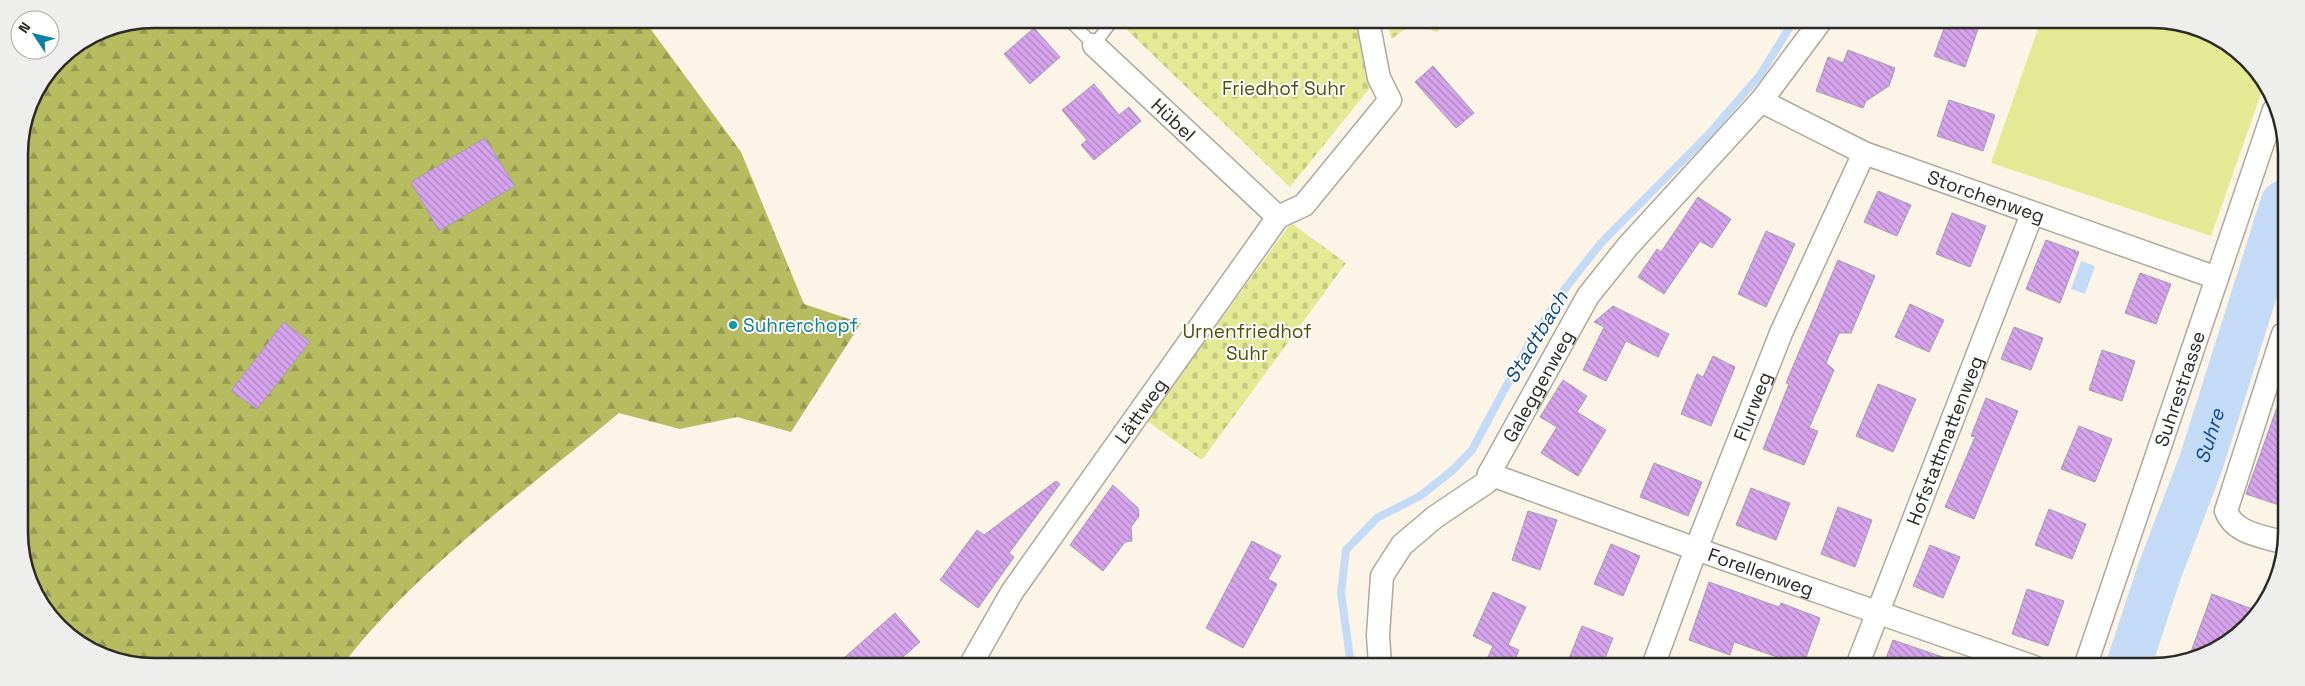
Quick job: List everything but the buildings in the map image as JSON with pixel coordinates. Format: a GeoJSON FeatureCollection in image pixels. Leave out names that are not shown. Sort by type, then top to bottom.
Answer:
{"type":"FeatureCollection","features":[{"type":"Feature","properties":{"kind":"street","name":"Lättweg"},"geometry":{"type":"LineString","coordinates":[[975,658],[1012,592],[1278,217],[1304,205],[1390,100],[1379,78],[1369,27]]}},
{"type":"Feature","properties":{"kind":"street","name":"Galeggenweg"},"geometry":{"type":"LineString","coordinates":[[1380,658],[1378,635],[1382,576],[1402,545],[1435,518],[1487,482],[1489,474],[1588,296],[1628,246],[1761,101],[1816,27]]}},
{"type":"Feature","properties":{"kind":"street","name":"Hübel"},"geometry":{"type":"LineString","coordinates":[[1094,45],[1278,217]]}},
{"type":"Feature","properties":{"kind":"street","name":"Storchenweg"},"geometry":{"type":"LineString","coordinates":[[1761,101],[1864,153],[2217,278]]}},
{"type":"Feature","properties":{"kind":"street","name":"Suhrestrasse"},"geometry":{"type":"LineString","coordinates":[[2088,658],[2272,116]]}},
{"type":"Feature","properties":{"kind":"street","name":"Flurweg"},"geometry":{"type":"LineString","coordinates":[[1656,658],[1696,549],[1782,333],[1864,153]]}},
{"type":"Feature","properties":{"kind":"street","name":"Hofstattmattenweg"},"geometry":{"type":"LineString","coordinates":[[1861,658],[2032,214]]}},
{"type":"Feature","properties":{"kind":"street"},"geometry":{"type":"LineString","coordinates":[[2277,540],[2240,529],[2229,521],[2226,511],[2278,350]]}},
{"type":"Feature","properties":{"kind":"street","name":"Forellenweg"},"geometry":{"type":"LineString","coordinates":[[1489,474],[1696,549],[2008,658]]}},
{"type":"Feature","properties":{"kind":"lane","name":"Hübel"},"geometry":{"type":"LineString","coordinates":[[1077,28],[1094,45]]}},
{"type":"Feature","properties":{"kind":"lane"},"geometry":{"type":"LineString","coordinates":[[1094,45],[1107,28]]}},
{"type":"Feature","properties":{"kind":"green space","name":"Friedhof Suhr"},"geometry":{"type":"Polygon","coordinates":[[[1362,27],[1373,84],[1290,187],[1125,28],[1362,27]]]}},
{"type":"Feature","properties":{"kind":"green space"},"geometry":{"type":"Polygon","coordinates":[[[1389,27],[1408,27],[1391,39],[1389,27]]]}},
{"type":"Feature","properties":{"kind":"green space"},"geometry":{"type":"Polygon","coordinates":[[[1423,27],[1442,27],[1437,32],[1423,27]]]}},
{"type":"Feature","properties":{"kind":"green space"},"geometry":{"type":"Polygon","coordinates":[[[2039,27],[2151,27],[2184,32],[2214,44],[2241,64],[2261,93],[2211,236],[1991,163],[2039,27]]]}},
{"type":"Feature","properties":{"kind":"green space"},"geometry":{"type":"Polygon","coordinates":[[[145,28],[650,28],[741,152],[804,304],[861,323],[791,432],[737,417],[680,429],[619,413],[475,531],[405,595],[373,628],[348,658],[154,658],[121,654],[91,642],[64,622],[41,588],[34,573],[28,541],[28,145],[32,121],[44,91],[59,70],[70,59],[91,44],[121,32],[145,28]]]}},
{"type":"Feature","properties":{"kind":"green space","name":"Urnenfriedhof Suhr"},"geometry":{"type":"Polygon","coordinates":[[[1291,223],[1346,263],[1202,460],[1147,421],[1291,223]]]}},
{"type":"Feature","properties":{"kind":"water"},"geometry":{"type":"Polygon","coordinates":[[[2081,261],[2095,266],[2085,294],[2071,289],[2081,261]]]}},
{"type":"Feature","properties":{"kind":"waterway","name":"Stadtbach"},"geometry":{"type":"LineString","coordinates":[[1350,658],[1341,593],[1346,550],[1377,518],[1420,496],[1453,470],[1472,450],[1530,342],[1564,290],[1601,243],[1709,134],[1760,75],[1790,27]]}},
{"type":"Feature","properties":{"kind":"waterway","name":"Suhre"},"geometry":{"type":"LineString","coordinates":[[2131,658],[2160,570],[2201,463],[2278,219]]}},
{"type":"Feature","properties":{"kind":"place","name":"Suhrerchopf"},"geometry":{"type":"Point","coordinates":[733,325]}}]}
